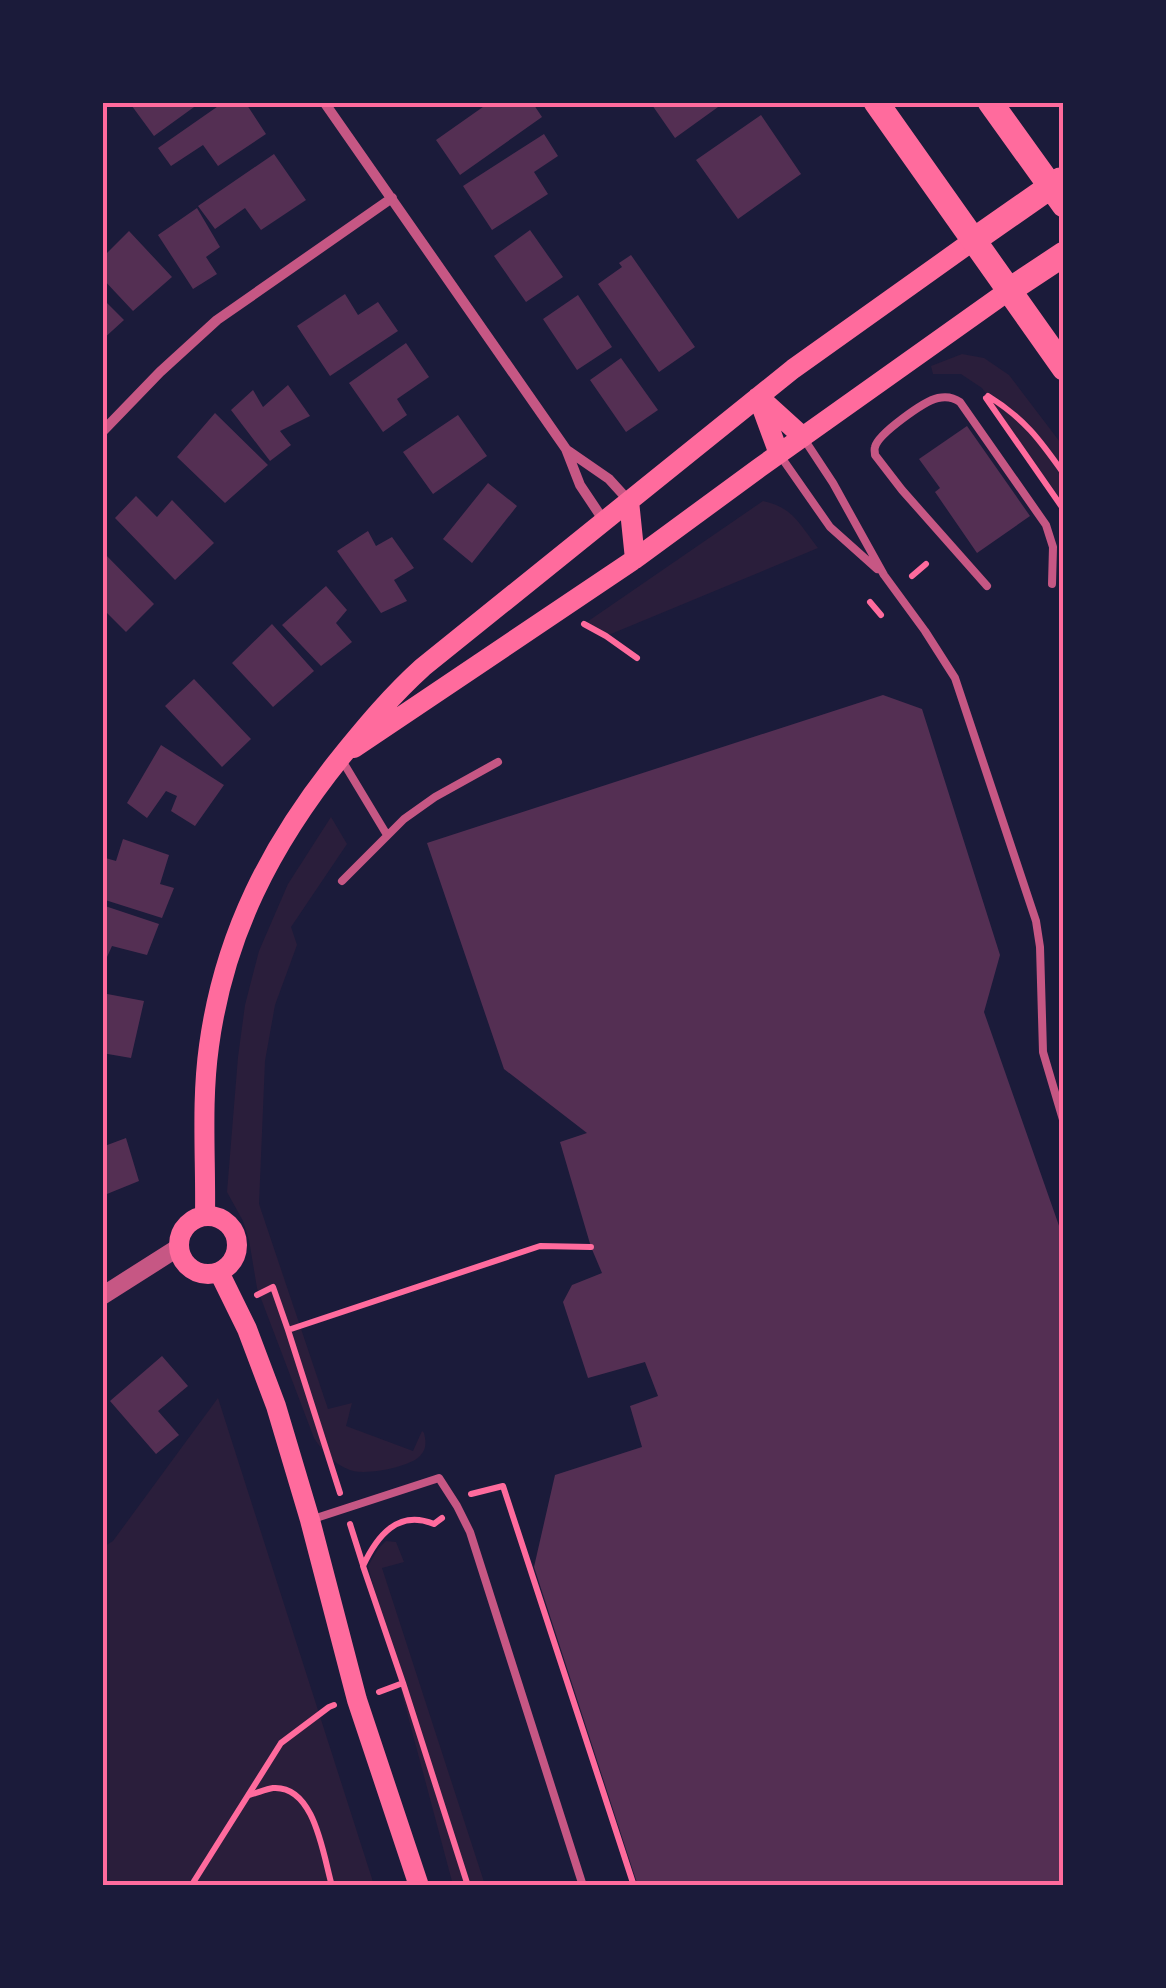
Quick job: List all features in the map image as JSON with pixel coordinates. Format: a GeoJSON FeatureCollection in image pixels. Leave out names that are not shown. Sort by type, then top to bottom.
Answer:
{"type":"FeatureCollection","features":[{"type":"Feature","properties":{"kind":"main road"},"geometry":{"type":"LineString","coordinates":[[876,102],[1064,368]]}},
{"type":"Feature","properties":{"kind":"main road"},"geometry":{"type":"LineString","coordinates":[[205,1215],[203,1127],[216,1002],[228,957],[268,862],[296,816],[382,706],[423,666],[803,362],[974,240],[1059,190],[990,102]]}},
{"type":"Feature","properties":{"kind":"main road"},"geometry":{"type":"LineString","coordinates":[[340,758],[635,559],[1064,254]]}},
{"type":"Feature","properties":{"kind":"main road"},"geometry":{"type":"LineString","coordinates":[[758,397],[803,437]]}},
{"type":"Feature","properties":{"kind":"main road"},"geometry":{"type":"LineString","coordinates":[[758,397],[779,454]]}},
{"type":"Feature","properties":{"kind":"main road"},"geometry":{"type":"LineString","coordinates":[[629,501],[635,559]]}},
{"type":"Feature","properties":{"kind":"main road"},"geometry":{"type":"LineString","coordinates":[[604,521],[635,559]]}},
{"type":"Feature","properties":{"kind":"main road"},"geometry":{"type":"LineString","coordinates":[[205,1215],[226,1222],[237,1242],[231,1263],[212,1274],[196,1272],[184,1262],[179,1246],[191,1220],[205,1215]]}},
{"type":"Feature","properties":{"kind":"main road"},"geometry":{"type":"LineString","coordinates":[[219,1272],[247,1329],[276,1406],[357,1700],[420,1886]]}},
{"type":"Feature","properties":{"kind":"street"},"geometry":{"type":"LineString","coordinates":[[324,102],[566,449],[580,485],[604,521]]}},
{"type":"Feature","properties":{"kind":"street"},"geometry":{"type":"LineString","coordinates":[[102,432],[217,320],[392,198]]}},
{"type":"Feature","properties":{"kind":"street"},"geometry":{"type":"LineString","coordinates":[[566,449],[609,480],[629,501]]}},
{"type":"Feature","properties":{"kind":"street"},"geometry":{"type":"LineString","coordinates":[[102,1296],[179,1246]]}},
{"type":"Feature","properties":{"kind":"lane"},"geometry":{"type":"LineString","coordinates":[[987,586],[875,455],[882,436],[932,400],[951,397],[960,402],[1039,513],[1052,542],[1052,584]]}},
{"type":"Feature","properties":{"kind":"lane"},"geometry":{"type":"LineString","coordinates":[[803,437],[833,482],[884,575],[955,678],[1031,901],[1040,947],[1042,1052],[1064,1123]]}},
{"type":"Feature","properties":{"kind":"lane"},"geometry":{"type":"LineString","coordinates":[[779,454],[830,527],[884,575]]}},
{"type":"Feature","properties":{"kind":"lane"},"geometry":{"type":"LineString","coordinates":[[340,758],[387,835]]}},
{"type":"Feature","properties":{"kind":"lane"},"geometry":{"type":"LineString","coordinates":[[342,880],[404,819],[498,762]]}},
{"type":"Feature","properties":{"kind":"lane"},"geometry":{"type":"LineString","coordinates":[[310,1520],[439,1478],[458,1506],[478,1555],[582,1886]]}},
{"type":"Feature","properties":{"kind":"path"},"geometry":{"type":"LineString","coordinates":[[1064,474],[1024,422],[987,397],[1064,510]]}},
{"type":"Feature","properties":{"kind":"path"},"geometry":{"type":"LineString","coordinates":[[912,576],[926,564]]}},
{"type":"Feature","properties":{"kind":"path"},"geometry":{"type":"LineString","coordinates":[[870,602],[880,610]]}},
{"type":"Feature","properties":{"kind":"path"},"geometry":{"type":"LineString","coordinates":[[288,1330],[540,1246],[591,1247]]}},
{"type":"Feature","properties":{"kind":"path"},"geometry":{"type":"LineString","coordinates":[[236,1306],[274,1286],[363,1566]]}},
{"type":"Feature","properties":{"kind":"path"},"geometry":{"type":"LineString","coordinates":[[403,1683],[468,1886]]}},
{"type":"Feature","properties":{"kind":"path"},"geometry":{"type":"LineString","coordinates":[[191,1886],[281,1743],[329,1707],[357,1700]]}},
{"type":"Feature","properties":{"kind":"path"},"geometry":{"type":"LineString","coordinates":[[248,1796],[275,1788],[295,1793],[310,1808],[332,1886]]}},
{"type":"Feature","properties":{"kind":"shaded area"},"geometry":{"type":"Polygon","coordinates":[[[962,354],[984,358],[1009,375],[1063,446],[1063,503],[982,388],[961,374],[933,374],[931,366],[962,354]]]}},
{"type":"Feature","properties":{"kind":"shaded area"},"geometry":{"type":"Polygon","coordinates":[[[763,501],[789,512],[818,548],[606,636],[584,624],[763,501]]]}},
{"type":"Feature","properties":{"kind":"shaded area"},"geometry":{"type":"Polygon","coordinates":[[[331,817],[347,844],[291,927],[297,945],[275,1005],[265,1061],[259,1204],[328,1409],[352,1403],[346,1426],[413,1451],[424,1433],[425,1448],[415,1460],[365,1472],[339,1464],[314,1438],[257,1288],[243,1221],[227,1192],[238,1057],[245,1005],[259,951],[288,884],[331,817]]]}},
{"type":"Feature","properties":{"kind":"shaded area"},"geometry":{"type":"Polygon","coordinates":[[[218,1398],[374,1885],[103,1885],[102,1548],[113,1541],[218,1398]]]}},
{"type":"Feature","properties":{"kind":"shaded area"},"geometry":{"type":"Polygon","coordinates":[[[386,1541],[396,1542],[404,1562],[382,1568],[485,1885],[453,1885],[368,1566],[386,1541]]]}},
{"type":"Feature","properties":{"kind":"building"},"geometry":{"type":"Polygon","coordinates":[[[129,102],[201,102],[154,136],[129,102]]]}},
{"type":"Feature","properties":{"kind":"building"},"geometry":{"type":"Polygon","coordinates":[[[224,102],[245,102],[266,134],[218,166],[203,145],[171,166],[158,148],[224,102]]]}},
{"type":"Feature","properties":{"kind":"building"},"geometry":{"type":"Polygon","coordinates":[[[490,102],[532,102],[542,117],[460,175],[436,140],[490,102]]]}},
{"type":"Feature","properties":{"kind":"building"},"geometry":{"type":"Polygon","coordinates":[[[650,102],[725,102],[675,138],[650,102]]]}},
{"type":"Feature","properties":{"kind":"building"},"geometry":{"type":"Polygon","coordinates":[[[761,115],[801,174],[738,219],[696,160],[761,115]]]}},
{"type":"Feature","properties":{"kind":"building"},"geometry":{"type":"Polygon","coordinates":[[[544,134],[558,156],[534,172],[548,194],[492,230],[463,186],[544,134]]]}},
{"type":"Feature","properties":{"kind":"building"},"geometry":{"type":"Polygon","coordinates":[[[274,154],[306,200],[261,230],[245,208],[215,229],[198,206],[274,154]]]}},
{"type":"Feature","properties":{"kind":"building"},"geometry":{"type":"Polygon","coordinates":[[[197,208],[220,247],[206,257],[217,274],[193,289],[158,235],[197,208]]]}},
{"type":"Feature","properties":{"kind":"building"},"geometry":{"type":"Polygon","coordinates":[[[530,230],[563,277],[526,302],[494,256],[530,230]]]}},
{"type":"Feature","properties":{"kind":"building"},"geometry":{"type":"Polygon","coordinates":[[[129,231],[172,277],[133,311],[102,278],[102,258],[129,231]]]}},
{"type":"Feature","properties":{"kind":"building"},"geometry":{"type":"Polygon","coordinates":[[[631,255],[695,347],[659,372],[598,284],[622,267],[619,263],[631,255]]]}},
{"type":"Feature","properties":{"kind":"building"},"geometry":{"type":"Polygon","coordinates":[[[345,294],[358,315],[378,302],[398,331],[330,376],[297,326],[345,294]]]}},
{"type":"Feature","properties":{"kind":"building"},"geometry":{"type":"Polygon","coordinates":[[[578,295],[612,347],[577,370],[543,319],[578,295]]]}},
{"type":"Feature","properties":{"kind":"building"},"geometry":{"type":"Polygon","coordinates":[[[102,298],[124,320],[102,340],[102,298]]]}},
{"type":"Feature","properties":{"kind":"building"},"geometry":{"type":"Polygon","coordinates":[[[406,343],[429,377],[397,399],[407,415],[383,432],[349,383],[406,343]]]}},
{"type":"Feature","properties":{"kind":"building"},"geometry":{"type":"Polygon","coordinates":[[[621,358],[658,410],[626,432],[590,380],[621,358]]]}},
{"type":"Feature","properties":{"kind":"building"},"geometry":{"type":"Polygon","coordinates":[[[288,385],[310,416],[280,431],[291,445],[270,461],[231,410],[253,390],[263,407],[288,385]]]}},
{"type":"Feature","properties":{"kind":"building"},"geometry":{"type":"Polygon","coordinates":[[[215,413],[268,465],[225,503],[177,457],[215,413]]]}},
{"type":"Feature","properties":{"kind":"building"},"geometry":{"type":"Polygon","coordinates":[[[458,415],[487,456],[433,494],[403,452],[458,415]]]}},
{"type":"Feature","properties":{"kind":"building"},"geometry":{"type":"Polygon","coordinates":[[[967,426],[1030,516],[977,553],[935,492],[940,488],[919,459],[967,426]]]}},
{"type":"Feature","properties":{"kind":"building"},"geometry":{"type":"Polygon","coordinates":[[[488,483],[517,506],[472,563],[443,539],[488,483]]]}},
{"type":"Feature","properties":{"kind":"building"},"geometry":{"type":"Polygon","coordinates":[[[136,496],[157,517],[172,500],[214,543],[175,580],[115,518],[136,496]]]}},
{"type":"Feature","properties":{"kind":"building"},"geometry":{"type":"Polygon","coordinates":[[[368,531],[376,546],[392,537],[414,568],[394,580],[407,601],[381,613],[337,551],[368,531]]]}},
{"type":"Feature","properties":{"kind":"building"},"geometry":{"type":"Polygon","coordinates":[[[102,551],[154,604],[126,632],[102,608],[102,551]]]}},
{"type":"Feature","properties":{"kind":"building"},"geometry":{"type":"Polygon","coordinates":[[[326,586],[347,610],[336,623],[352,642],[321,666],[282,625],[326,586]]]}},
{"type":"Feature","properties":{"kind":"building"},"geometry":{"type":"Polygon","coordinates":[[[272,624],[314,671],[273,707],[232,663],[272,624]]]}},
{"type":"Feature","properties":{"kind":"building"},"geometry":{"type":"Polygon","coordinates":[[[194,679],[251,739],[222,767],[165,706],[194,679]]]}},
{"type":"Feature","properties":{"kind":"building"},"geometry":{"type":"Polygon","coordinates":[[[883,695],[922,709],[1000,955],[984,1012],[1064,1240],[1064,1886],[638,1886],[534,1567],[555,1475],[642,1447],[630,1406],[658,1396],[645,1362],[588,1378],[563,1302],[572,1285],[602,1273],[560,1142],[587,1133],[504,1069],[427,843],[883,695]]]}},
{"type":"Feature","properties":{"kind":"building"},"geometry":{"type":"Polygon","coordinates":[[[161,745],[224,785],[195,826],[171,811],[177,796],[166,791],[147,818],[127,803],[161,745]]]}},
{"type":"Feature","properties":{"kind":"building"},"geometry":{"type":"Polygon","coordinates":[[[123,839],[169,855],[160,884],[174,888],[162,918],[102,899],[102,857],[116,861],[123,839]]]}},
{"type":"Feature","properties":{"kind":"building"},"geometry":{"type":"Polygon","coordinates":[[[102,905],[159,924],[147,955],[112,946],[102,968],[102,905]]]}},
{"type":"Feature","properties":{"kind":"building"},"geometry":{"type":"Polygon","coordinates":[[[102,993],[144,1001],[131,1058],[102,1053],[102,993]]]}},
{"type":"Feature","properties":{"kind":"building"},"geometry":{"type":"Polygon","coordinates":[[[126,1138],[139,1181],[102,1196],[102,1147],[126,1138]]]}},
{"type":"Feature","properties":{"kind":"building"},"geometry":{"type":"Polygon","coordinates":[[[162,1356],[188,1386],[158,1411],[179,1435],[156,1454],[110,1401],[162,1356]]]}}]}
